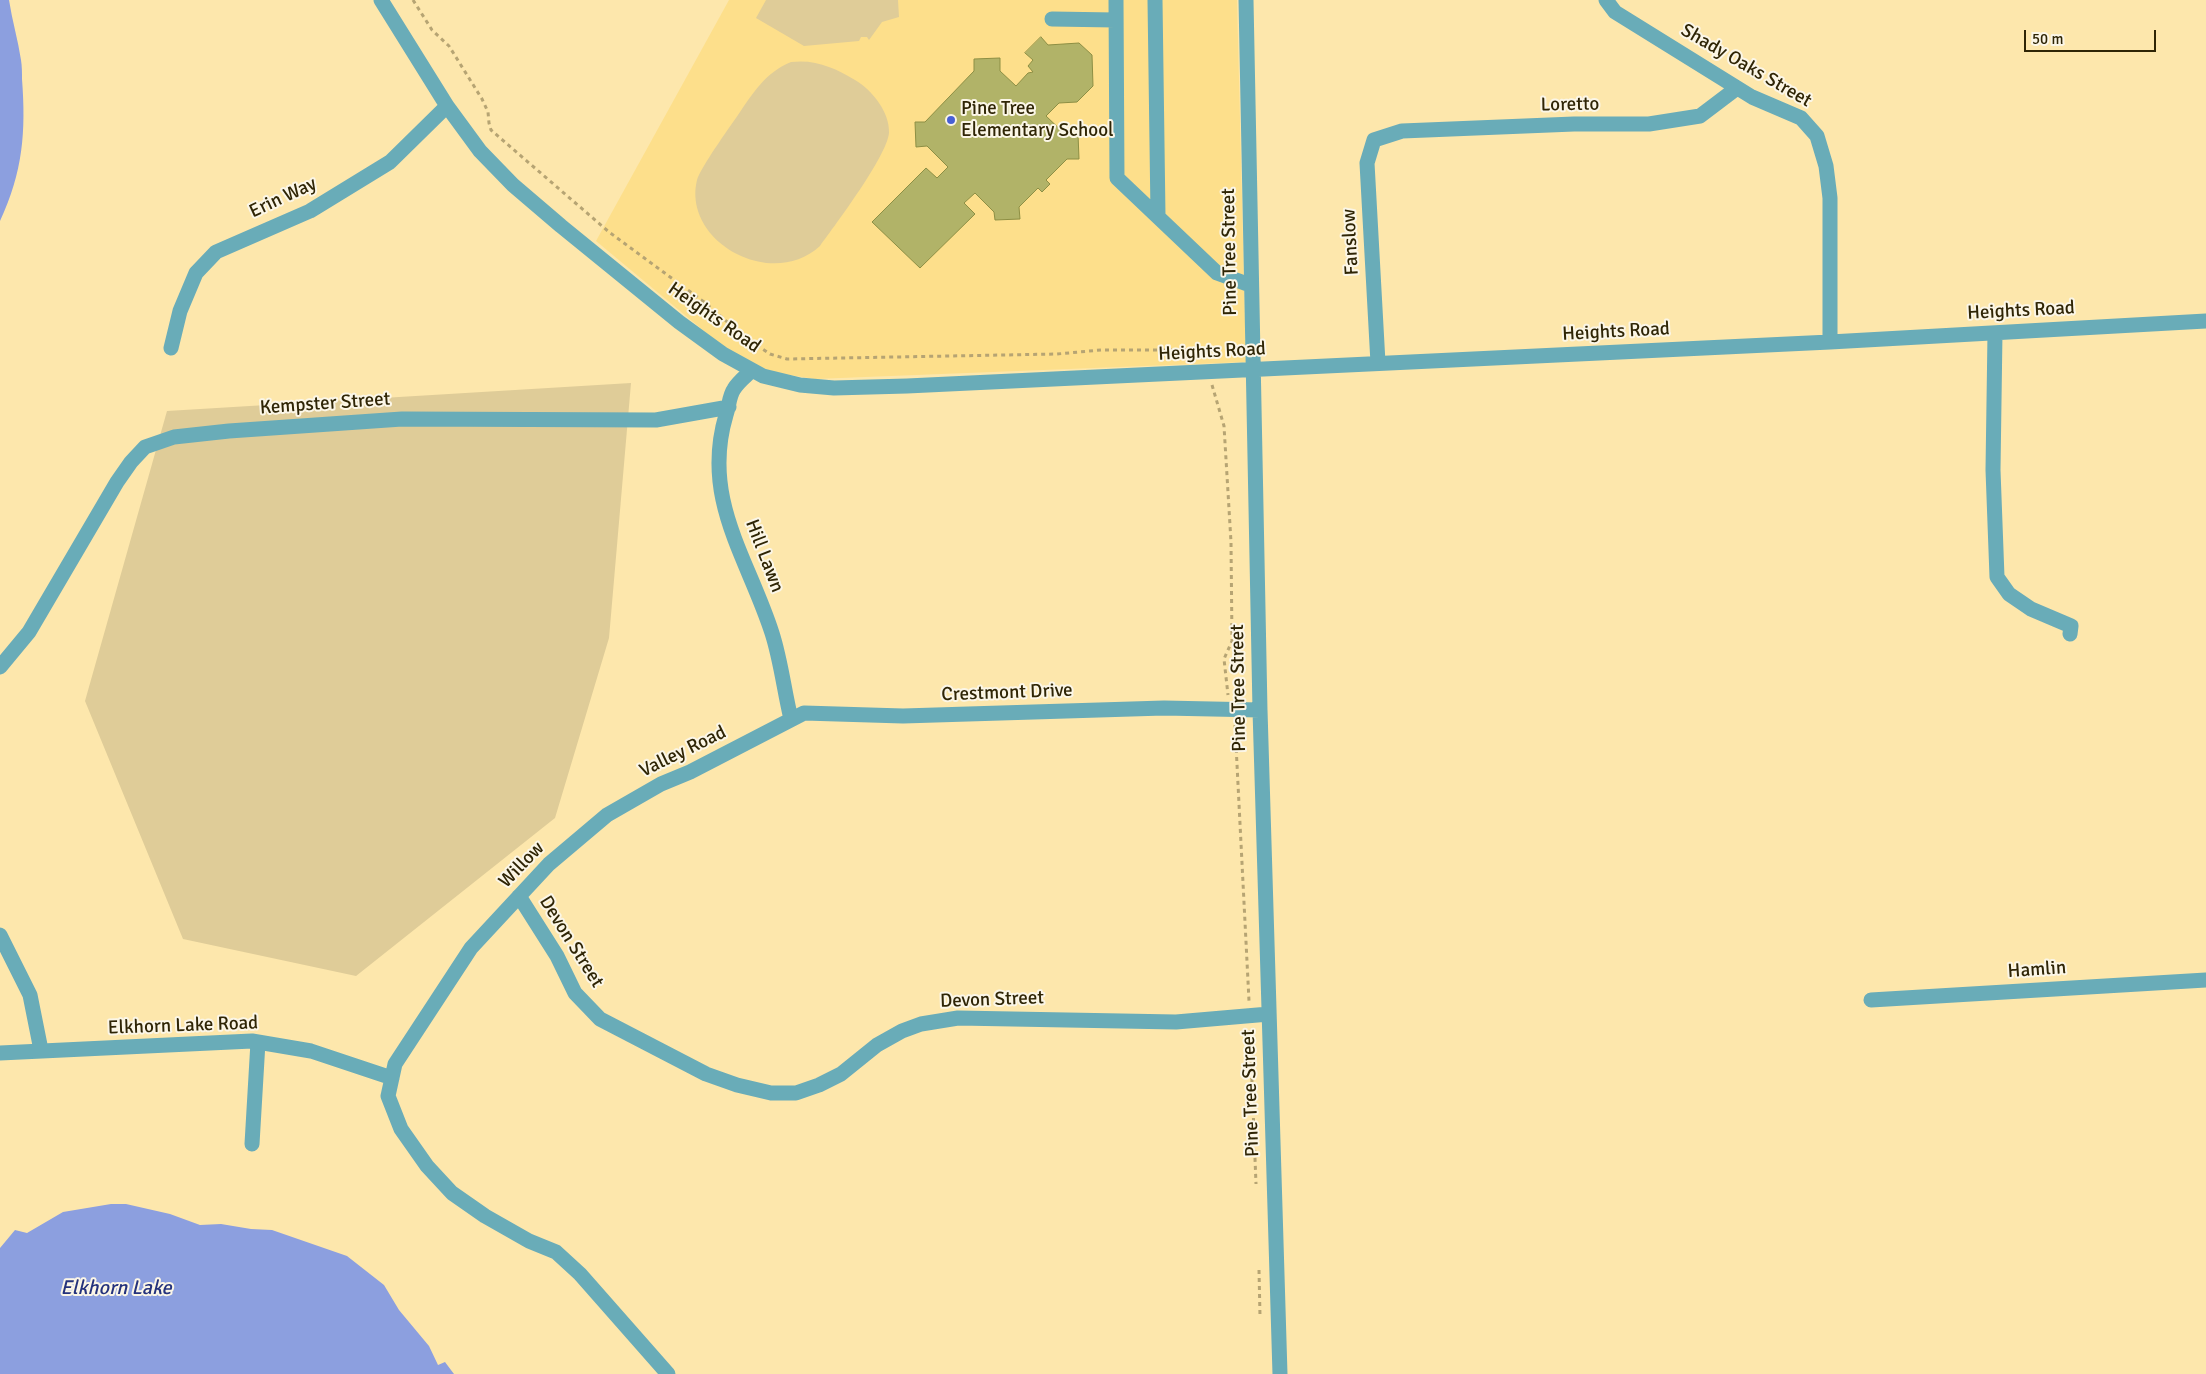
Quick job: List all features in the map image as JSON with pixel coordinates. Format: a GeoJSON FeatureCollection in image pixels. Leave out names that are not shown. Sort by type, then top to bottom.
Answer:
{"type":"FeatureCollection","features":[{"type":"Feature","properties":{"kind":"street","name":"Heights Road"},"geometry":{"type":"LineString","coordinates":[[381,0],[447,106],[478,150],[520,191],[678,322],[723,354],[762,376],[800,385],[834,388],[1212,372],[1830,342],[2206,321]]}},
{"type":"Feature","properties":{"kind":"street"},"geometry":{"type":"LineString","coordinates":[[1116,0],[1117,178],[1217,273],[1250,285]]}},
{"type":"Feature","properties":{"kind":"street"},"geometry":{"type":"LineString","coordinates":[[1155,0],[1158,215]]}},
{"type":"Feature","properties":{"kind":"street","name":"Pine Tree Street"},"geometry":{"type":"LineString","coordinates":[[1246,0],[1250,285],[1260,710],[1280,1374]]}},
{"type":"Feature","properties":{"kind":"street","name":"Shady Oaks Street"},"geometry":{"type":"LineString","coordinates":[[1606,0],[1615,12],[1738,88],[1801,118],[1817,136],[1826,166],[1830,198],[1830,342]]}},
{"type":"Feature","properties":{"kind":"street"},"geometry":{"type":"LineString","coordinates":[[1052,19],[1115,20]]}},
{"type":"Feature","properties":{"kind":"street","name":"Loretto"},"geometry":{"type":"LineString","coordinates":[[1394,134],[1402,131],[1454,128],[1649,124],[1700,116],[1738,88]]}},
{"type":"Feature","properties":{"kind":"street","name":"Erin Way"},"geometry":{"type":"LineString","coordinates":[[171,348],[180,311],[196,273],[216,252],[310,210],[390,162],[447,106]]}},
{"type":"Feature","properties":{"kind":"street","name":"Fanslow"},"geometry":{"type":"LineString","coordinates":[[1378,363],[1366,163],[1374,140],[1394,134]]}},
{"type":"Feature","properties":{"kind":"street"},"geometry":{"type":"LineString","coordinates":[[1995,333],[1993,470],[1997,577],[2009,594],[2031,609],[2071,626],[2070,634]]}},
{"type":"Feature","properties":{"kind":"street"},"geometry":{"type":"LineString","coordinates":[[729,407],[733,390],[752,370]]}},
{"type":"Feature","properties":{"kind":"street","name":"Kempster Street"},"geometry":{"type":"LineString","coordinates":[[0,667],[29,632],[118,482],[131,462],[145,447],[174,437],[192,435],[402,419],[656,420],[729,407]]}},
{"type":"Feature","properties":{"kind":"street","name":"Hill Lawn"},"geometry":{"type":"LineString","coordinates":[[729,407],[720,441],[718,470],[723,499],[737,549],[772,632],[781,662],[791,719]]}},
{"type":"Feature","properties":{"kind":"street","name":"Crestmont Drive"},"geometry":{"type":"LineString","coordinates":[[762,736],[804,713],[902,716],[1164,708],[1260,710]]}},
{"type":"Feature","properties":{"kind":"street","name":"Valley Road"},"geometry":{"type":"LineString","coordinates":[[623,805],[661,784],[690,772],[762,736]]}},
{"type":"Feature","properties":{"kind":"street","name":"Willow"},"geometry":{"type":"LineString","coordinates":[[392,1078],[395,1064],[471,948],[548,864],[607,815],[623,805]]}},
{"type":"Feature","properties":{"kind":"street","name":"Devon Street"},"geometry":{"type":"LineString","coordinates":[[519,896],[556,956],[575,993],[600,1019],[706,1074],[737,1085],[771,1093],[796,1093],[819,1085],[841,1074],[877,1044],[902,1031],[921,1024],[958,1018],[1176,1022],[1269,1014]]}},
{"type":"Feature","properties":{"kind":"street"},"geometry":{"type":"LineString","coordinates":[[0,935],[30,995],[41,1050]]}},
{"type":"Feature","properties":{"kind":"street","name":"Hamlin"},"geometry":{"type":"LineString","coordinates":[[1871,1000],[2206,980]]}},
{"type":"Feature","properties":{"kind":"street","name":"Elkhorn Lake Road"},"geometry":{"type":"LineString","coordinates":[[0,1053],[41,1050],[115,1049],[212,1042],[258,1042],[311,1051],[392,1078]]}},
{"type":"Feature","properties":{"kind":"street"},"geometry":{"type":"LineString","coordinates":[[252,1144],[258,1042]]}},
{"type":"Feature","properties":{"kind":"street"},"geometry":{"type":"LineString","coordinates":[[392,1078],[388,1096],[401,1129],[426,1166],[452,1193],[492,1220],[529,1241],[556,1252],[580,1274],[668,1374]]}},
{"type":"Feature","properties":{"kind":"path"},"geometry":{"type":"LineString","coordinates":[[413,0],[432,30],[449,46],[482,99],[488,112],[489,123],[495,133],[524,161],[609,232],[704,302],[746,338],[770,354],[787,359],[1057,354],[1101,350],[1212,350],[1212,389],[1224,426],[1231,542],[1232,641],[1224,659],[1226,689],[1236,733],[1250,1016],[1256,1188]]}},
{"type":"Feature","properties":{"kind":"path"},"geometry":{"type":"LineString","coordinates":[[1259,1263],[1261,1319]]}},
{"type":"Feature","properties":{"kind":"shaded area","name":"Pine Tree Elementary School"},"geometry":{"type":"Polygon","coordinates":[[[729,0],[1237,0],[1246,362],[815,379],[770,372],[728,351],[596,241],[729,0]]]}},
{"type":"Feature","properties":{"kind":"shaded area"},"geometry":{"type":"Polygon","coordinates":[[[766,0],[898,0],[899,17],[882,22],[869,40],[867,37],[861,37],[859,41],[804,46],[756,18],[766,0]]]}},
{"type":"Feature","properties":{"kind":"shaded area"},"geometry":{"type":"Polygon","coordinates":[[[800,61],[825,65],[861,84],[879,102],[889,125],[889,133],[886,144],[871,173],[820,246],[800,259],[778,263],[756,261],[734,253],[716,240],[703,222],[696,202],[697,180],[704,166],[755,91],[774,71],[791,62],[800,61]]]}},
{"type":"Feature","properties":{"kind":"shaded area"},"geometry":{"type":"Polygon","coordinates":[[[631,383],[609,638],[555,818],[356,976],[183,939],[85,701],[167,411],[631,383]]]}},
{"type":"Feature","properties":{"kind":"water"},"geometry":{"type":"Polygon","coordinates":[[[0,0],[9,0],[22,67],[23,134],[14,186],[0,221],[0,0]]]}},
{"type":"Feature","properties":{"kind":"water","name":"Elkhorn Lake"},"geometry":{"type":"Polygon","coordinates":[[[111,1204],[126,1204],[170,1214],[200,1225],[221,1224],[272,1230],[347,1256],[384,1285],[399,1310],[429,1346],[438,1365],[445,1362],[454,1374],[0,1374],[0,1248],[15,1230],[27,1233],[63,1212],[111,1204]]]}},
{"type":"Feature","properties":{"kind":"building"},"geometry":{"type":"Polygon","coordinates":[[[1041,37],[1048,45],[1079,43],[1092,55],[1093,86],[1077,102],[1059,103],[1046,116],[1066,135],[1078,134],[1079,159],[1067,159],[1046,180],[1050,184],[1042,192],[1038,188],[1019,207],[1020,219],[995,220],[994,212],[975,193],[964,203],[975,214],[920,268],[872,222],[926,168],[937,178],[948,167],[927,146],[916,147],[915,122],[925,122],[974,71],[974,59],[1000,58],[1000,71],[1016,86],[1028,73],[1033,72],[1028,66],[1033,60],[1025,53],[1041,37]]]}},
{"type":"Feature","properties":{"kind":"place","name":"Pine Tree Elementary School"},"geometry":{"type":"Point","coordinates":[951,120]}}]}
